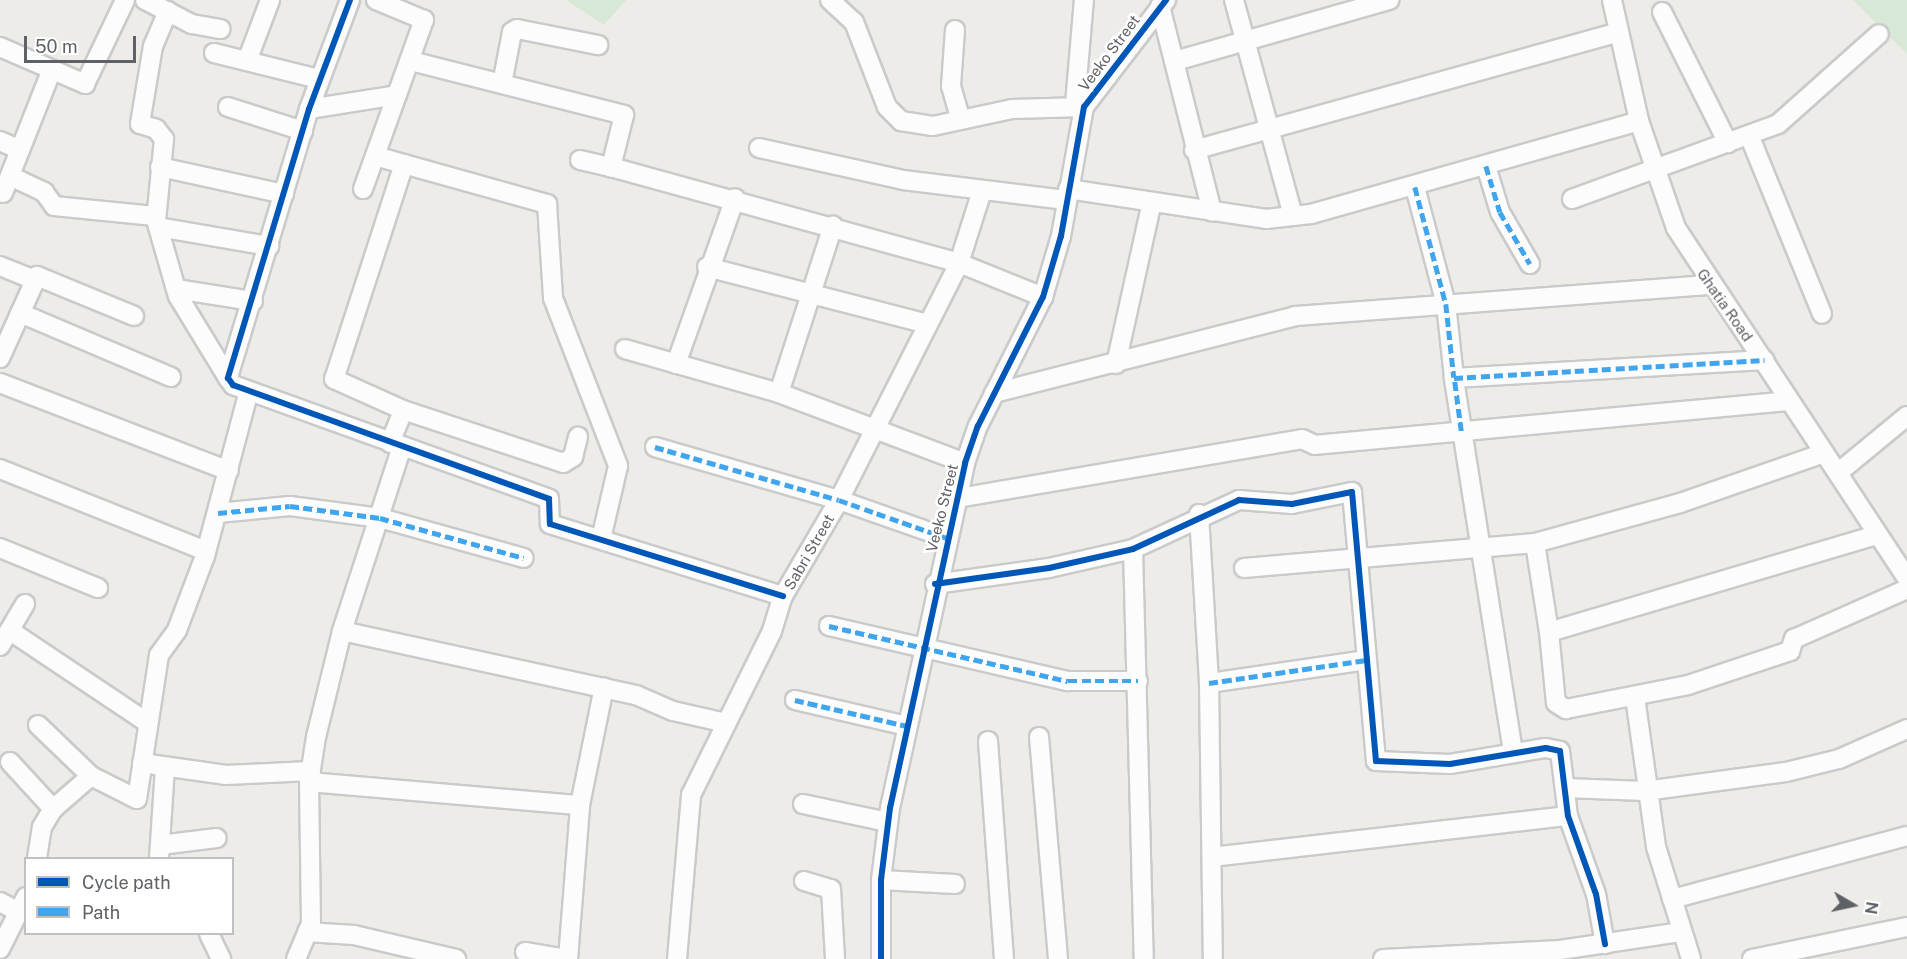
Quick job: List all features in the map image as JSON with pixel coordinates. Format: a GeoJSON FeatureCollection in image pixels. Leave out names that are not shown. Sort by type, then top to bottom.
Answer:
{"type":"FeatureCollection","features":[{"type":"Feature","properties":{"kind":"street"},"geometry":{"type":"LineString","coordinates":[[0,47],[51,72],[85,84],[125,0]]}},
{"type":"Feature","properties":{"kind":"street"},"geometry":{"type":"LineString","coordinates":[[145,0],[192,24],[221,29]]}},
{"type":"Feature","properties":{"kind":"street"},"geometry":{"type":"LineString","coordinates":[[247,61],[270,0]]}},
{"type":"Feature","properties":{"kind":"street"},"geometry":{"type":"LineString","coordinates":[[228,378],[309,109],[350,0]]}},
{"type":"Feature","properties":{"kind":"street"},"geometry":{"type":"LineString","coordinates":[[363,189],[424,20],[376,0]]}},
{"type":"Feature","properties":{"kind":"street"},"geometry":{"type":"LineString","coordinates":[[830,0],[854,22],[892,113],[912,126],[1079,105],[1084,0]]}},
{"type":"Feature","properties":{"kind":"street"},"geometry":{"type":"LineString","coordinates":[[1234,0],[1293,216]]}},
{"type":"Feature","properties":{"kind":"street"},"geometry":{"type":"LineString","coordinates":[[1175,61],[1349,5],[1389,0]]}},
{"type":"Feature","properties":{"kind":"street","name":"Ghatia Road"},"geometry":{"type":"LineString","coordinates":[[1612,0],[1616,33],[1639,121],[1655,173],[1676,228],[1709,285],[1764,360],[1787,401],[1839,472],[1877,535],[1907,578]]}},
{"type":"Feature","properties":{"kind":"street"},"geometry":{"type":"LineString","coordinates":[[1163,3],[1194,150],[1212,212]]}},
{"type":"Feature","properties":{"kind":"street","name":"Veeko Street"},"geometry":{"type":"LineString","coordinates":[[881,959],[881,880],[888,822],[935,584],[965,463],[994,393],[1043,297],[1067,195],[1079,105],[1163,3]]}},
{"type":"Feature","properties":{"kind":"street"},"geometry":{"type":"LineString","coordinates":[[168,11],[153,46],[140,124],[156,129],[164,139],[156,221],[176,289],[188,320],[228,378],[248,394],[549,499],[550,524],[783,596]]}},
{"type":"Feature","properties":{"kind":"street"},"geometry":{"type":"LineString","coordinates":[[1662,12],[1728,143]]}},
{"type":"Feature","properties":{"kind":"street"},"geometry":{"type":"LineString","coordinates":[[502,84],[512,32],[518,29],[598,45]]}},
{"type":"Feature","properties":{"kind":"street"},"geometry":{"type":"LineString","coordinates":[[955,30],[951,86],[961,120]]}},
{"type":"Feature","properties":{"kind":"street"},"geometry":{"type":"LineString","coordinates":[[1194,150],[1616,33]]}},
{"type":"Feature","properties":{"kind":"street"},"geometry":{"type":"LineString","coordinates":[[1572,200],[1655,173],[1778,124],[1879,34]]}},
{"type":"Feature","properties":{"kind":"street"},"geometry":{"type":"LineString","coordinates":[[214,52],[319,79]]}},
{"type":"Feature","properties":{"kind":"street"},"geometry":{"type":"LineString","coordinates":[[411,61],[624,115],[611,167]]}},
{"type":"Feature","properties":{"kind":"street"},"geometry":{"type":"LineString","coordinates":[[51,72],[7,185],[44,192],[54,206],[156,221],[269,246]]}},
{"type":"Feature","properties":{"kind":"street"},"geometry":{"type":"LineString","coordinates":[[309,109],[397,95]]}},
{"type":"Feature","properties":{"kind":"street"},"geometry":{"type":"LineString","coordinates":[[228,107],[303,131]]}},
{"type":"Feature","properties":{"kind":"street"},"geometry":{"type":"LineString","coordinates":[[759,148],[982,191],[1152,202],[1266,219],[1293,216],[1415,187],[1639,121]]}},
{"type":"Feature","properties":{"kind":"street"},"geometry":{"type":"LineString","coordinates":[[1749,135],[1822,314]]}},
{"type":"Feature","properties":{"kind":"street"},"geometry":{"type":"LineString","coordinates":[[0,141],[20,150]]}},
{"type":"Feature","properties":{"kind":"street"},"geometry":{"type":"LineString","coordinates":[[375,156],[547,204],[553,298],[618,466],[601,539]]}},
{"type":"Feature","properties":{"kind":"street"},"geometry":{"type":"LineString","coordinates":[[579,160],[735,198],[959,263],[1043,297]]}},
{"type":"Feature","properties":{"kind":"street"},"geometry":{"type":"LineString","coordinates":[[404,164],[334,379],[403,410],[563,463],[573,457],[578,437]]}},
{"type":"Feature","properties":{"kind":"street"},"geometry":{"type":"LineString","coordinates":[[1486,166],[1500,212],[1530,264]]}},
{"type":"Feature","properties":{"kind":"street"},"geometry":{"type":"LineString","coordinates":[[160,167],[284,194]]}},
{"type":"Feature","properties":{"kind":"street"},"geometry":{"type":"LineString","coordinates":[[1415,187],[1446,303],[1461,431],[1484,551],[1513,752]]}},
{"type":"Feature","properties":{"kind":"street","name":"Sabri Street"},"geometry":{"type":"LineString","coordinates":[[677,959],[684,824],[723,722],[772,631],[783,596],[839,500],[924,323],[959,263],[982,191]]}},
{"type":"Feature","properties":{"kind":"street"},"geometry":{"type":"LineString","coordinates":[[676,364],[707,267],[735,198]]}},
{"type":"Feature","properties":{"kind":"street"},"geometry":{"type":"LineString","coordinates":[[1116,363],[1152,202]]}},
{"type":"Feature","properties":{"kind":"street"},"geometry":{"type":"LineString","coordinates":[[779,393],[833,226]]}},
{"type":"Feature","properties":{"kind":"street"},"geometry":{"type":"LineString","coordinates":[[0,266],[34,280]]}},
{"type":"Feature","properties":{"kind":"street"},"geometry":{"type":"LineString","coordinates":[[707,267],[810,296],[924,323]]}},
{"type":"Feature","properties":{"kind":"street"},"geometry":{"type":"LineString","coordinates":[[0,357],[4,335],[20,313],[37,276],[134,316]]}},
{"type":"Feature","properties":{"kind":"street"},"geometry":{"type":"LineString","coordinates":[[994,393],[1295,316],[1709,285]]}},
{"type":"Feature","properties":{"kind":"street"},"geometry":{"type":"LineString","coordinates":[[176,289],[253,301]]}},
{"type":"Feature","properties":{"kind":"street"},"geometry":{"type":"LineString","coordinates":[[20,313],[171,376]]}},
{"type":"Feature","properties":{"kind":"street"},"geometry":{"type":"LineString","coordinates":[[625,349],[779,393],[876,427],[965,463]]}},
{"type":"Feature","properties":{"kind":"street"},"geometry":{"type":"LineString","coordinates":[[1454,378],[1764,360]]}},
{"type":"Feature","properties":{"kind":"street"},"geometry":{"type":"LineString","coordinates":[[0,383],[229,471]]}},
{"type":"Feature","properties":{"kind":"street"},"geometry":{"type":"LineString","coordinates":[[38,725],[91,776],[133,802],[142,763],[159,655],[177,630],[206,551],[248,394]]}},
{"type":"Feature","properties":{"kind":"street"},"geometry":{"type":"LineString","coordinates":[[958,498],[1302,440],[1315,445],[1787,401]]}},
{"type":"Feature","properties":{"kind":"street"},"geometry":{"type":"LineString","coordinates":[[296,959],[307,932],[310,776],[342,631],[380,518],[403,410]]}},
{"type":"Feature","properties":{"kind":"street"},"geometry":{"type":"LineString","coordinates":[[1839,472],[1907,416]]}},
{"type":"Feature","properties":{"kind":"street"},"geometry":{"type":"LineString","coordinates":[[655,447],[839,500],[947,538]]}},
{"type":"Feature","properties":{"kind":"street"},"geometry":{"type":"LineString","coordinates":[[1244,568],[1359,562],[1484,551],[1535,543],[1680,503],[1824,453]]}},
{"type":"Feature","properties":{"kind":"street"},"geometry":{"type":"LineString","coordinates":[[0,469],[206,551]]}},
{"type":"Feature","properties":{"kind":"street"},"geometry":{"type":"LineString","coordinates":[[935,584],[1048,568],[1132,549],[1199,514],[1239,500],[1292,504],[1352,492],[1376,762],[1450,764],[1513,752],[1560,751],[1568,816],[1596,894],[1605,944]]}},
{"type":"Feature","properties":{"kind":"street"},"geometry":{"type":"LineString","coordinates":[[218,513],[290,506],[380,518],[524,558]]}},
{"type":"Feature","properties":{"kind":"street"},"geometry":{"type":"LineString","coordinates":[[1199,514],[1209,683],[1212,959]]}},
{"type":"Feature","properties":{"kind":"street"},"geometry":{"type":"LineString","coordinates":[[1549,632],[1877,535]]}},
{"type":"Feature","properties":{"kind":"street"},"geometry":{"type":"LineString","coordinates":[[1535,543],[1558,708],[1635,697],[1791,651],[1794,639],[1907,589]]}},
{"type":"Feature","properties":{"kind":"street"},"geometry":{"type":"LineString","coordinates":[[0,548],[98,588]]}},
{"type":"Feature","properties":{"kind":"street"},"geometry":{"type":"LineString","coordinates":[[1132,549],[1138,681],[1144,959]]}},
{"type":"Feature","properties":{"kind":"street"},"geometry":{"type":"LineString","coordinates":[[25,604],[6,639],[148,723]]}},
{"type":"Feature","properties":{"kind":"street"},"geometry":{"type":"LineString","coordinates":[[829,626],[922,650],[1068,681],[1138,681]]}},
{"type":"Feature","properties":{"kind":"street"},"geometry":{"type":"LineString","coordinates":[[342,631],[604,687],[723,722]]}},
{"type":"Feature","properties":{"kind":"street"},"geometry":{"type":"LineString","coordinates":[[1209,683],[1366,660]]}},
{"type":"Feature","properties":{"kind":"street"},"geometry":{"type":"LineString","coordinates":[[525,952],[568,959],[580,805],[604,687]]}},
{"type":"Feature","properties":{"kind":"street"},"geometry":{"type":"LineString","coordinates":[[1635,697],[1645,791],[1680,932],[1691,959]]}},
{"type":"Feature","properties":{"kind":"street"},"geometry":{"type":"LineString","coordinates":[[795,700],[907,726]]}},
{"type":"Feature","properties":{"kind":"street"},"geometry":{"type":"LineString","coordinates":[[1565,788],[1645,791],[1786,772],[1839,759],[1907,729]]}},
{"type":"Feature","properties":{"kind":"street"},"geometry":{"type":"LineString","coordinates":[[1039,737],[1058,959]]}},
{"type":"Feature","properties":{"kind":"street"},"geometry":{"type":"LineString","coordinates":[[988,741],[1004,959]]}},
{"type":"Feature","properties":{"kind":"street"},"geometry":{"type":"LineString","coordinates":[[10,762],[53,809]]}},
{"type":"Feature","properties":{"kind":"street"},"geometry":{"type":"LineString","coordinates":[[142,763],[226,775],[310,776],[580,805]]}},
{"type":"Feature","properties":{"kind":"street"},"geometry":{"type":"LineString","coordinates":[[165,767],[159,852],[218,838]]}},
{"type":"Feature","properties":{"kind":"street"},"geometry":{"type":"LineString","coordinates":[[37,857],[42,827],[53,809],[91,776]]}},
{"type":"Feature","properties":{"kind":"street"},"geometry":{"type":"LineString","coordinates":[[803,804],[888,822]]}},
{"type":"Feature","properties":{"kind":"street"},"geometry":{"type":"LineString","coordinates":[[1212,857],[1568,816]]}},
{"type":"Feature","properties":{"kind":"street"},"geometry":{"type":"LineString","coordinates":[[1672,899],[1907,836]]}},
{"type":"Feature","properties":{"kind":"street"},"geometry":{"type":"LineString","coordinates":[[881,880],[955,884]]}},
{"type":"Feature","properties":{"kind":"street"},"geometry":{"type":"LineString","coordinates":[[804,881],[831,890],[835,959]]}},
{"type":"Feature","properties":{"kind":"street"},"geometry":{"type":"LineString","coordinates":[[0,902],[22,905],[0,949]]}},
{"type":"Feature","properties":{"kind":"street"},"geometry":{"type":"LineString","coordinates":[[1752,959],[1907,927]]}},
{"type":"Feature","properties":{"kind":"street"},"geometry":{"type":"LineString","coordinates":[[307,932],[365,937],[456,959]]}},
{"type":"Feature","properties":{"kind":"street"},"geometry":{"type":"LineString","coordinates":[[1383,959],[1523,954],[1680,932]]}},
{"type":"Feature","properties":{"kind":"street"},"geometry":{"type":"LineString","coordinates":[[210,935],[221,959]]}},
{"type":"Feature","properties":{"kind":"green space"},"geometry":{"type":"Polygon","coordinates":[[[566,0],[626,0],[604,25],[566,0]]]}},
{"type":"Feature","properties":{"kind":"green space"},"geometry":{"type":"Polygon","coordinates":[[[1853,0],[1907,0],[1907,54],[1853,0]]]}},
{"type":"Feature","properties":{"kind":"marked path"},"geometry":{"type":"LineString","coordinates":[[1486,166],[1500,212],[1530,264]]}},
{"type":"Feature","properties":{"kind":"marked path"},"geometry":{"type":"LineString","coordinates":[[1415,187],[1446,304],[1454,378]]}},
{"type":"Feature","properties":{"kind":"marked path"},"geometry":{"type":"LineString","coordinates":[[1461,431],[1454,378],[1764,360]]}},
{"type":"Feature","properties":{"kind":"marked path"},"geometry":{"type":"LineString","coordinates":[[655,447],[839,500],[947,538]]}},
{"type":"Feature","properties":{"kind":"marked path"},"geometry":{"type":"LineString","coordinates":[[218,513],[290,506],[380,518],[524,558]]}},
{"type":"Feature","properties":{"kind":"marked path"},"geometry":{"type":"LineString","coordinates":[[829,626],[1068,681],[1138,681]]}},
{"type":"Feature","properties":{"kind":"marked path"},"geometry":{"type":"LineString","coordinates":[[1209,683],[1366,660]]}},
{"type":"Feature","properties":{"kind":"marked path"},"geometry":{"type":"LineString","coordinates":[[795,700],[907,726]]}},
{"type":"Feature","properties":{"kind":"cycle path"},"geometry":{"type":"LineString","coordinates":[[350,0],[309,109],[228,378],[233,385],[549,499],[550,524],[783,596]]}},
{"type":"Feature","properties":{"kind":"cycle path"},"geometry":{"type":"LineString","coordinates":[[881,959],[881,880],[890,808],[965,463],[978,426],[1043,297],[1061,236],[1084,107],[1166,0]]}},
{"type":"Feature","properties":{"kind":"cycle path"},"geometry":{"type":"LineString","coordinates":[[935,584],[1049,568],[1133,549],[1239,500],[1292,504],[1352,492],[1376,761],[1450,764],[1546,748],[1560,751],[1568,816],[1596,894],[1605,944]]}}]}
